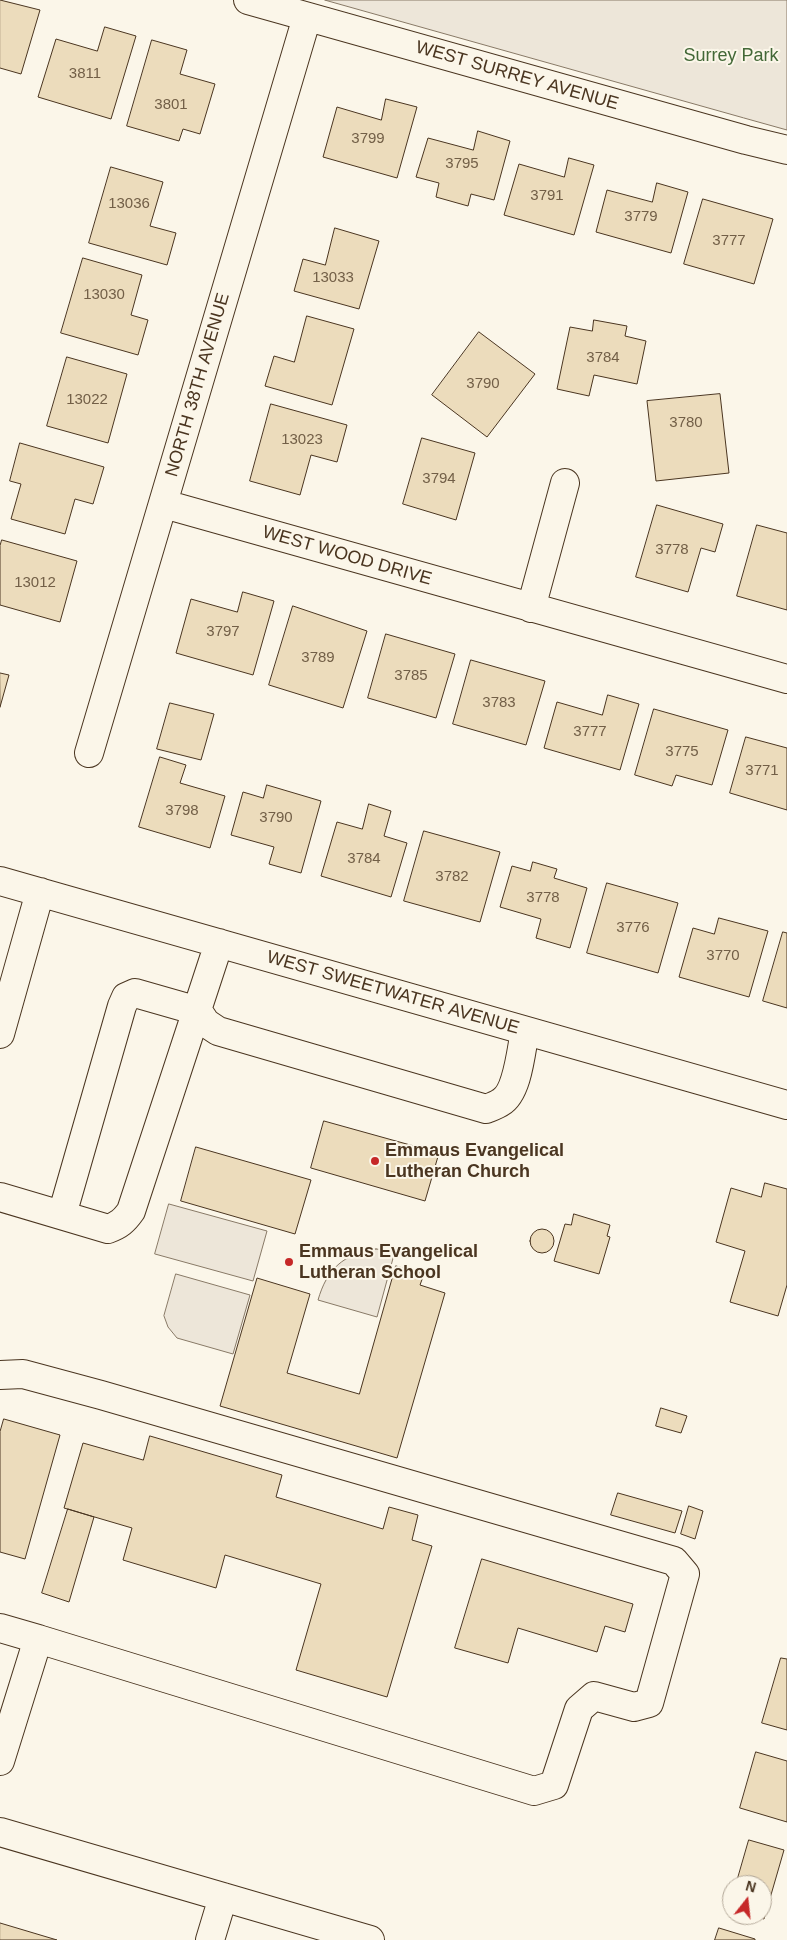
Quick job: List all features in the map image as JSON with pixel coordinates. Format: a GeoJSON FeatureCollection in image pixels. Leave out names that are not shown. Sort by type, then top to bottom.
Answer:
{"type":"FeatureCollection","features":[{"type":"Feature","properties":{"kind":"street","name":"WEST SURREY AVENUE"},"geometry":{"type":"LineString","coordinates":[[248,0],[787,150]]}},
{"type":"Feature","properties":{"kind":"street","name":"NORTH 38TH AVENUE"},"geometry":{"type":"LineString","coordinates":[[89,753],[307,16]]}},
{"type":"Feature","properties":{"kind":"street"},"geometry":{"type":"LineString","coordinates":[[531,608],[566,483]]}},
{"type":"Feature","properties":{"kind":"street","name":"WEST WOOD DRIVE"},"geometry":{"type":"LineString","coordinates":[[164,504],[787,679]]}},
{"type":"Feature","properties":{"kind":"street","name":"WEST SWEETWATER AVENUE"},"geometry":{"type":"LineString","coordinates":[[0,881],[787,1105]]}},
{"type":"Feature","properties":{"kind":"street"},"geometry":{"type":"LineString","coordinates":[[0,1034],[40,892]]}},
{"type":"Feature","properties":{"kind":"street"},"geometry":{"type":"LineString","coordinates":[[0,1196],[108,1228],[118,1226],[131,1211],[219,943]]}},
{"type":"Feature","properties":{"kind":"street"},"geometry":{"type":"LineString","coordinates":[[62,1215],[122,1006],[126,997],[135,993],[198,1011],[206,1023],[218,1031],[486,1108],[502,1102],[510,1092],[525,1031]]}},
{"type":"Feature","properties":{"kind":"street"},"geometry":{"type":"LineString","coordinates":[[0,1375],[23,1374],[100,1395],[674,1560],[685,1574],[649,1703],[634,1707],[594,1696],[580,1709],[554,1785],[534,1791],[0,1628]]}},
{"type":"Feature","properties":{"kind":"street"},"geometry":{"type":"LineString","coordinates":[[0,1761],[38,1640]]}},
{"type":"Feature","properties":{"kind":"street"},"geometry":{"type":"LineString","coordinates":[[0,1832],[370,1940]]}},
{"type":"Feature","properties":{"kind":"street"},"geometry":{"type":"LineString","coordinates":[[210,1940],[223,1897]]}},
{"type":"Feature","properties":{"kind":"green space","name":"Surrey Park"},"geometry":{"type":"Polygon","coordinates":[[[325,0],[787,0],[787,130],[744,118],[325,0]]]}},
{"type":"Feature","properties":{"kind":"green space"},"geometry":{"type":"Polygon","coordinates":[[[169,1204],[267,1231],[253,1281],[155,1254],[169,1204]]]}},
{"type":"Feature","properties":{"kind":"green space"},"geometry":{"type":"Polygon","coordinates":[[[376,1249],[395,1251],[377,1317],[318,1300],[326,1280],[338,1265],[354,1255],[376,1249]]]}},
{"type":"Feature","properties":{"kind":"green space"},"geometry":{"type":"Polygon","coordinates":[[[176,1274],[250,1295],[233,1354],[177,1338],[168,1327],[164,1316],[176,1274]]]}},
{"type":"Feature","properties":{"kind":"building"},"geometry":{"type":"Polygon","coordinates":[[[0,0],[40,10],[21,74],[0,68],[0,0]]]}},
{"type":"Feature","properties":{"kind":"building"},"geometry":{"type":"Polygon","coordinates":[[[105,27],[136,36],[111,119],[38,97],[56,39],[97,51],[105,27]]]}},
{"type":"Feature","properties":{"kind":"building"},"geometry":{"type":"Polygon","coordinates":[[[152,40],[187,50],[180,74],[215,84],[200,134],[183,129],[179,141],[127,126],[152,40]]]}},
{"type":"Feature","properties":{"kind":"building"},"geometry":{"type":"Polygon","coordinates":[[[386,99],[417,107],[397,178],[323,157],[337,107],[381,120],[386,99]]]}},
{"type":"Feature","properties":{"kind":"building"},"geometry":{"type":"Polygon","coordinates":[[[478,131],[510,141],[494,200],[471,194],[468,206],[436,197],[439,183],[416,177],[428,138],[473,150],[478,131]]]}},
{"type":"Feature","properties":{"kind":"building"},"geometry":{"type":"Polygon","coordinates":[[[569,158],[594,165],[574,235],[504,215],[519,164],[564,177],[569,158]]]}},
{"type":"Feature","properties":{"kind":"building"},"geometry":{"type":"Polygon","coordinates":[[[111,167],[163,182],[150,226],[176,233],[167,265],[89,243],[111,167]]]}},
{"type":"Feature","properties":{"kind":"building"},"geometry":{"type":"Polygon","coordinates":[[[657,183],[688,192],[671,253],[596,232],[607,190],[652,202],[657,183]]]}},
{"type":"Feature","properties":{"kind":"building"},"geometry":{"type":"Polygon","coordinates":[[[703,199],[773,219],[754,284],[684,264],[703,199]]]}},
{"type":"Feature","properties":{"kind":"building"},"geometry":{"type":"Polygon","coordinates":[[[335,228],[379,241],[359,309],[294,291],[303,259],[325,265],[335,228]]]}},
{"type":"Feature","properties":{"kind":"building"},"geometry":{"type":"Polygon","coordinates":[[[83,258],[142,275],[131,315],[148,320],[138,355],[61,333],[83,258]]]}},
{"type":"Feature","properties":{"kind":"building"},"geometry":{"type":"Polygon","coordinates":[[[307,316],[354,329],[332,405],[265,386],[274,356],[294,362],[307,316]]]}},
{"type":"Feature","properties":{"kind":"building"},"geometry":{"type":"Polygon","coordinates":[[[594,320],[627,326],[625,336],[646,341],[637,384],[594,375],[589,396],[557,389],[570,327],[592,331],[594,320]]]}},
{"type":"Feature","properties":{"kind":"building"},"geometry":{"type":"Polygon","coordinates":[[[479,332],[535,374],[487,437],[432,395],[479,332]]]}},
{"type":"Feature","properties":{"kind":"building"},"geometry":{"type":"Polygon","coordinates":[[[67,357],[127,374],[108,443],[47,426],[67,357]]]}},
{"type":"Feature","properties":{"kind":"building"},"geometry":{"type":"Polygon","coordinates":[[[720,394],[729,473],[656,481],[647,401],[720,394]]]}},
{"type":"Feature","properties":{"kind":"building"},"geometry":{"type":"Polygon","coordinates":[[[271,404],[347,425],[337,462],[311,455],[300,495],[250,481],[271,404]]]}},
{"type":"Feature","properties":{"kind":"building"},"geometry":{"type":"Polygon","coordinates":[[[422,438],[475,453],[456,520],[403,504],[422,438]]]}},
{"type":"Feature","properties":{"kind":"building"},"geometry":{"type":"Polygon","coordinates":[[[20,443],[104,467],[93,504],[75,499],[65,534],[11,519],[21,484],[10,481],[20,443]]]}},
{"type":"Feature","properties":{"kind":"building"},"geometry":{"type":"Polygon","coordinates":[[[657,505],[723,524],[715,552],[701,548],[688,592],[636,577],[657,505]]]}},
{"type":"Feature","properties":{"kind":"building"},"geometry":{"type":"Polygon","coordinates":[[[757,525],[787,533],[787,610],[737,596],[757,525]]]}},
{"type":"Feature","properties":{"kind":"building"},"geometry":{"type":"Polygon","coordinates":[[[2,540],[77,561],[60,622],[0,605],[0,546],[2,540]]]}},
{"type":"Feature","properties":{"kind":"building"},"geometry":{"type":"Polygon","coordinates":[[[243,592],[274,601],[253,675],[176,653],[191,599],[237,612],[243,592]]]}},
{"type":"Feature","properties":{"kind":"building"},"geometry":{"type":"Polygon","coordinates":[[[293,606],[367,631],[343,708],[269,685],[293,606]]]}},
{"type":"Feature","properties":{"kind":"building"},"geometry":{"type":"Polygon","coordinates":[[[386,634],[455,654],[436,718],[368,698],[386,634]]]}},
{"type":"Feature","properties":{"kind":"building"},"geometry":{"type":"Polygon","coordinates":[[[471,660],[545,681],[526,745],[453,724],[471,660]]]}},
{"type":"Feature","properties":{"kind":"building"},"geometry":{"type":"Polygon","coordinates":[[[0,673],[9,675],[0,707],[0,673]]]}},
{"type":"Feature","properties":{"kind":"building"},"geometry":{"type":"Polygon","coordinates":[[[608,695],[639,704],[620,770],[544,748],[557,702],[602,715],[608,695]]]}},
{"type":"Feature","properties":{"kind":"building"},"geometry":{"type":"Polygon","coordinates":[[[170,703],[214,714],[201,760],[157,749],[170,703]]]}},
{"type":"Feature","properties":{"kind":"building"},"geometry":{"type":"Polygon","coordinates":[[[654,709],[728,730],[712,785],[676,775],[672,786],[635,775],[654,709]]]}},
{"type":"Feature","properties":{"kind":"building"},"geometry":{"type":"Polygon","coordinates":[[[746,737],[787,748],[787,810],[730,793],[746,737]]]}},
{"type":"Feature","properties":{"kind":"building"},"geometry":{"type":"Polygon","coordinates":[[[160,757],[186,765],[180,783],[225,796],[210,848],[139,827],[160,757]]]}},
{"type":"Feature","properties":{"kind":"building"},"geometry":{"type":"Polygon","coordinates":[[[267,785],[321,801],[301,873],[269,864],[274,847],[231,835],[243,792],[263,798],[267,785]]]}},
{"type":"Feature","properties":{"kind":"building"},"geometry":{"type":"Polygon","coordinates":[[[369,804],[391,811],[384,836],[407,843],[391,897],[321,876],[337,822],[362,829],[369,804]]]}},
{"type":"Feature","properties":{"kind":"building"},"geometry":{"type":"Polygon","coordinates":[[[424,831],[500,852],[480,922],[404,901],[424,831]]]}},
{"type":"Feature","properties":{"kind":"building"},"geometry":{"type":"Polygon","coordinates":[[[533,862],[557,869],[554,878],[587,888],[570,948],[536,938],[541,919],[500,907],[512,866],[530,871],[533,862]]]}},
{"type":"Feature","properties":{"kind":"building"},"geometry":{"type":"Polygon","coordinates":[[[607,883],[678,903],[658,973],[587,953],[607,883]]]}},
{"type":"Feature","properties":{"kind":"building"},"geometry":{"type":"Polygon","coordinates":[[[719,918],[768,931],[749,997],[679,977],[693,928],[714,934],[719,918]]]}},
{"type":"Feature","properties":{"kind":"building"},"geometry":{"type":"Polygon","coordinates":[[[783,932],[787,933],[787,1008],[763,1001],[783,932]]]}},
{"type":"Feature","properties":{"kind":"building","name":"Emmaus Evangelical Lutheran Church"},"geometry":{"type":"Polygon","coordinates":[[[324,1121],[439,1153],[425,1201],[311,1168],[324,1121]]]}},
{"type":"Feature","properties":{"kind":"building"},"geometry":{"type":"Polygon","coordinates":[[[196,1147],[311,1180],[295,1234],[181,1201],[196,1147]]]}},
{"type":"Feature","properties":{"kind":"building"},"geometry":{"type":"Polygon","coordinates":[[[765,1183],[787,1189],[787,1285],[778,1316],[730,1302],[745,1251],[716,1242],[731,1188],[761,1197],[765,1183]]]}},
{"type":"Feature","properties":{"kind":"building"},"geometry":{"type":"Polygon","coordinates":[[[574,1214],[610,1225],[607,1236],[610,1237],[599,1274],[554,1261],[565,1224],[571,1225],[574,1214]]]}},
{"type":"Feature","properties":{"kind":"building"},"geometry":{"type":"Polygon","coordinates":[[[542,1229],[551,1232],[554,1241],[551,1250],[542,1253],[533,1250],[530,1241],[533,1232],[542,1229]]]}},
{"type":"Feature","properties":{"kind":"building"},"geometry":{"type":"Polygon","coordinates":[[[396,1266],[424,1274],[420,1285],[445,1293],[397,1458],[220,1406],[257,1278],[310,1294],[287,1373],[359,1394],[396,1266]]]}},
{"type":"Feature","properties":{"kind":"building"},"geometry":{"type":"Polygon","coordinates":[[[661,1408],[687,1416],[681,1433],[656,1426],[661,1408]]]}},
{"type":"Feature","properties":{"kind":"building"},"geometry":{"type":"Polygon","coordinates":[[[4,1419],[60,1435],[25,1559],[0,1552],[0,1432],[4,1419]]]}},
{"type":"Feature","properties":{"kind":"building"},"geometry":{"type":"Polygon","coordinates":[[[150,1436],[282,1475],[276,1497],[383,1529],[389,1507],[418,1515],[412,1540],[432,1546],[387,1697],[296,1670],[321,1584],[225,1555],[216,1588],[123,1560],[132,1528],[64,1508],[83,1443],[143,1460],[150,1436]]]}},
{"type":"Feature","properties":{"kind":"building"},"geometry":{"type":"Polygon","coordinates":[[[618,1493],[682,1511],[675,1533],[611,1515],[618,1493]]]}},
{"type":"Feature","properties":{"kind":"building"},"geometry":{"type":"Polygon","coordinates":[[[689,1506],[703,1511],[695,1539],[681,1534],[689,1506]]]}},
{"type":"Feature","properties":{"kind":"building"},"geometry":{"type":"Polygon","coordinates":[[[68,1509],[94,1517],[69,1602],[42,1593],[68,1509]]]}},
{"type":"Feature","properties":{"kind":"building"},"geometry":{"type":"Polygon","coordinates":[[[482,1559],[633,1604],[625,1632],[605,1626],[597,1652],[518,1628],[508,1663],[455,1648],[482,1559]]]}},
{"type":"Feature","properties":{"kind":"building"},"geometry":{"type":"Polygon","coordinates":[[[781,1658],[787,1659],[787,1730],[762,1723],[781,1658]]]}},
{"type":"Feature","properties":{"kind":"building"},"geometry":{"type":"Polygon","coordinates":[[[756,1752],[787,1761],[787,1822],[740,1808],[756,1752]]]}},
{"type":"Feature","properties":{"kind":"building"},"geometry":{"type":"Polygon","coordinates":[[[749,1840],[784,1850],[772,1891],[772,1875],[739,1875],[749,1840]]]}},
{"type":"Feature","properties":{"kind":"building"},"geometry":{"type":"Polygon","coordinates":[[[0,1923],[57,1940],[0,1940],[0,1923]]]}},
{"type":"Feature","properties":{"kind":"building"},"geometry":{"type":"Polygon","coordinates":[[[719,1928],[755,1939],[755,1940],[715,1940],[719,1928]]]}},
{"type":"Feature","properties":{"kind":"place","name":"Emmaus Evangelical Lutheran Church"},"geometry":{"type":"Point","coordinates":[375,1161]}},
{"type":"Feature","properties":{"kind":"place","name":"Emmaus Evangelical Lutheran School"},"geometry":{"type":"Point","coordinates":[289,1262]}}]}
